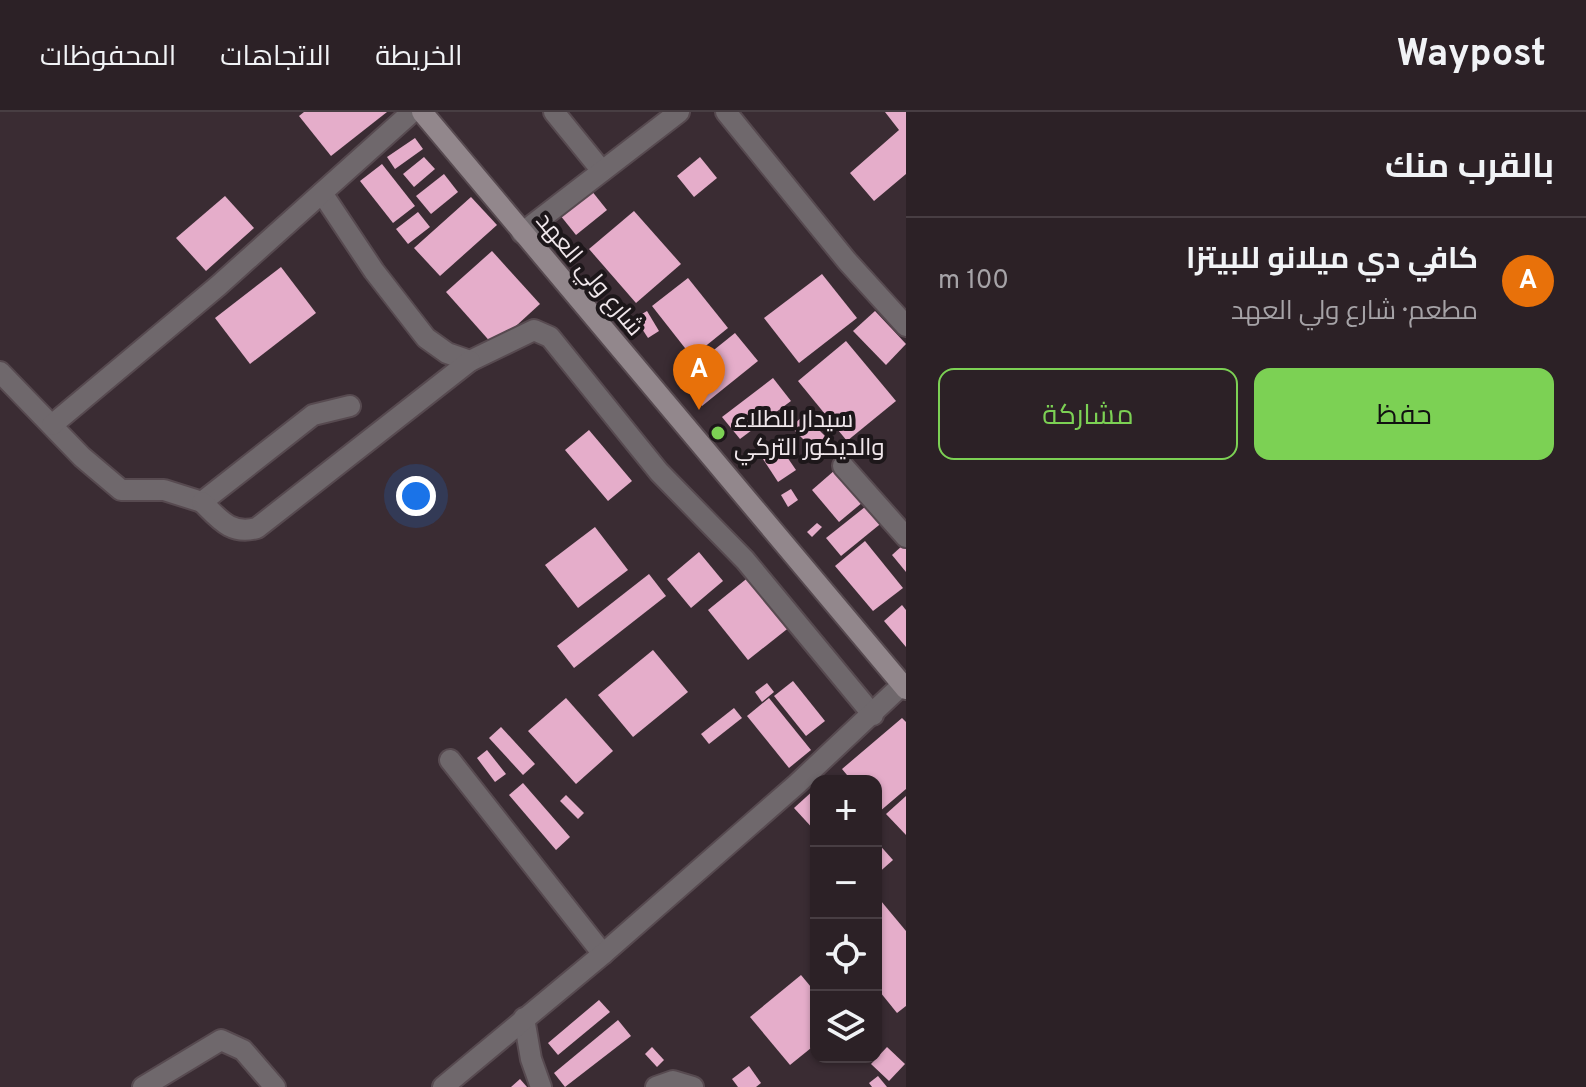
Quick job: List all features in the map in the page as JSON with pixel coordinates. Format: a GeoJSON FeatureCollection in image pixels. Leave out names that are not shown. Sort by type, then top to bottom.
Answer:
{"type":"FeatureCollection","features":[{"type":"Feature","properties":{"kind":"main road","name":"شارع ولي العهد"},"geometry":{"type":"LineString","coordinates":[[422,112],[904,687]]}},
{"type":"Feature","properties":{"kind":"street"},"geometry":{"type":"LineString","coordinates":[[52,425],[412,112]]}},
{"type":"Feature","properties":{"kind":"street"},"geometry":{"type":"LineString","coordinates":[[554,112],[602,171]]}},
{"type":"Feature","properties":{"kind":"street"},"geometry":{"type":"LineString","coordinates":[[522,233],[679,112]]}},
{"type":"Feature","properties":{"kind":"street"},"geometry":{"type":"LineString","coordinates":[[726,112],[847,261],[906,326]]}},
{"type":"Feature","properties":{"kind":"street"},"geometry":{"type":"LineString","coordinates":[[322,193],[374,271],[426,338],[447,353],[470,361]]}},
{"type":"Feature","properties":{"kind":"street"},"geometry":{"type":"LineString","coordinates":[[0,372],[121,490],[164,490],[202,502],[225,526],[241,532],[257,528],[470,361],[534,330],[550,337],[659,472],[745,560],[873,715]]}},
{"type":"Feature","properties":{"kind":"street"},"geometry":{"type":"LineString","coordinates":[[202,502],[313,415],[350,406]]}},
{"type":"Feature","properties":{"kind":"street"},"geometry":{"type":"LineString","coordinates":[[843,466],[906,537]]}},
{"type":"Feature","properties":{"kind":"street"},"geometry":{"type":"LineString","coordinates":[[443,1087],[603,954],[904,687]]}},
{"type":"Feature","properties":{"kind":"street"},"geometry":{"type":"LineString","coordinates":[[450,760],[603,954]]}},
{"type":"Feature","properties":{"kind":"street"},"geometry":{"type":"LineString","coordinates":[[524,1018],[531,1059],[541,1087]]}},
{"type":"Feature","properties":{"kind":"street"},"geometry":{"type":"LineString","coordinates":[[143,1087],[221,1040],[243,1050],[275,1087]]}},
{"type":"Feature","properties":{"kind":"street"},"geometry":{"type":"LineString","coordinates":[[656,1087],[673,1081],[693,1087]]}},
{"type":"Feature","properties":{"kind":"building"},"geometry":{"type":"Polygon","coordinates":[[[304,112],[387,112],[331,156],[299,116],[304,112]]]}},
{"type":"Feature","properties":{"kind":"building"},"geometry":{"type":"Polygon","coordinates":[[[885,112],[906,112],[906,174],[874,201],[850,173],[899,130],[885,112]]]}},
{"type":"Feature","properties":{"kind":"building"},"geometry":{"type":"Polygon","coordinates":[[[415,138],[423,149],[395,169],[387,157],[415,138]]]}},
{"type":"Feature","properties":{"kind":"building"},"geometry":{"type":"Polygon","coordinates":[[[424,157],[435,169],[414,187],[403,174],[424,157]]]}},
{"type":"Feature","properties":{"kind":"building"},"geometry":{"type":"Polygon","coordinates":[[[700,157],[717,178],[694,197],[677,176],[700,157]]]}},
{"type":"Feature","properties":{"kind":"building"},"geometry":{"type":"Polygon","coordinates":[[[382,164],[415,206],[393,223],[360,181],[382,164]]]}},
{"type":"Feature","properties":{"kind":"building"},"geometry":{"type":"Polygon","coordinates":[[[444,174],[458,192],[431,214],[416,196],[444,174]]]}},
{"type":"Feature","properties":{"kind":"building"},"geometry":{"type":"Polygon","coordinates":[[[591,190],[607,210],[576,235],[560,215],[591,190]]]}},
{"type":"Feature","properties":{"kind":"building"},"geometry":{"type":"Polygon","coordinates":[[[225,196],[254,228],[206,271],[176,238],[225,196]]]}},
{"type":"Feature","properties":{"kind":"building"},"geometry":{"type":"Polygon","coordinates":[[[471,197],[497,225],[440,276],[414,248],[471,197]]]}},
{"type":"Feature","properties":{"kind":"building"},"geometry":{"type":"Polygon","coordinates":[[[634,211],[681,264],[636,303],[589,249],[634,211]]]}},
{"type":"Feature","properties":{"kind":"building"},"geometry":{"type":"Polygon","coordinates":[[[418,212],[430,227],[408,244],[396,229],[418,212]]]}},
{"type":"Feature","properties":{"kind":"building"},"geometry":{"type":"Polygon","coordinates":[[[492,251],[540,304],[494,346],[446,292],[492,251]]]}},
{"type":"Feature","properties":{"kind":"building"},"geometry":{"type":"Polygon","coordinates":[[[281,267],[316,313],[250,364],[215,318],[281,267]]]}},
{"type":"Feature","properties":{"kind":"building"},"geometry":{"type":"Polygon","coordinates":[[[822,274],[857,318],[799,363],[764,318],[822,274]]]}},
{"type":"Feature","properties":{"kind":"building"},"geometry":{"type":"Polygon","coordinates":[[[688,278],[728,328],[692,357],[652,306],[688,278]]]}},
{"type":"Feature","properties":{"kind":"building"},"geometry":{"type":"Polygon","coordinates":[[[647,311],[659,331],[648,338],[635,318],[647,311]]]}},
{"type":"Feature","properties":{"kind":"building"},"geometry":{"type":"Polygon","coordinates":[[[875,311],[906,344],[886,365],[853,331],[875,311]]]}},
{"type":"Feature","properties":{"kind":"building"},"geometry":{"type":"Polygon","coordinates":[[[735,333],[758,361],[702,406],[679,378],[735,333]]]}},
{"type":"Feature","properties":{"kind":"building"},"geometry":{"type":"Polygon","coordinates":[[[846,341],[896,401],[847,441],[798,381],[846,341]]]}},
{"type":"Feature","properties":{"kind":"building"},"geometry":{"type":"Polygon","coordinates":[[[773,378],[791,401],[740,439],[722,417],[773,378]]]}},
{"type":"Feature","properties":{"kind":"building"},"geometry":{"type":"Polygon","coordinates":[[[804,415],[827,438],[814,450],[791,427],[804,415]]]}},
{"type":"Feature","properties":{"kind":"building"},"geometry":{"type":"Polygon","coordinates":[[[589,430],[632,481],[608,501],[565,450],[589,430]]]}},
{"type":"Feature","properties":{"kind":"building"},"geometry":{"type":"Polygon","coordinates":[[[776,441],[796,470],[778,482],[759,453],[776,441]]]}},
{"type":"Feature","properties":{"kind":"building"},"geometry":{"type":"Polygon","coordinates":[[[835,470],[863,502],[839,522],[812,490],[835,470]]]}},
{"type":"Feature","properties":{"kind":"building"},"geometry":{"type":"Polygon","coordinates":[[[791,489],[798,500],[788,507],[781,495],[791,489]]]}},
{"type":"Feature","properties":{"kind":"building"},"geometry":{"type":"Polygon","coordinates":[[[870,503],[884,521],[841,556],[826,538],[870,503]]]}},
{"type":"Feature","properties":{"kind":"building"},"geometry":{"type":"Polygon","coordinates":[[[817,523],[822,527],[812,537],[807,532],[817,523]]]}},
{"type":"Feature","properties":{"kind":"building"},"geometry":{"type":"Polygon","coordinates":[[[595,527],[628,570],[578,608],[545,565],[595,527]]]}},
{"type":"Feature","properties":{"kind":"building"},"geometry":{"type":"Polygon","coordinates":[[[865,541],[903,588],[873,611],[835,566],[865,541]]]}},
{"type":"Feature","properties":{"kind":"building"},"geometry":{"type":"Polygon","coordinates":[[[903,545],[906,548],[906,572],[892,555],[903,545]]]}},
{"type":"Feature","properties":{"kind":"building"},"geometry":{"type":"Polygon","coordinates":[[[699,552],[723,581],[691,608],[667,579],[699,552]]]}},
{"type":"Feature","properties":{"kind":"building"},"geometry":{"type":"Polygon","coordinates":[[[649,574],[666,596],[574,668],[557,646],[649,574]]]}},
{"type":"Feature","properties":{"kind":"building"},"geometry":{"type":"Polygon","coordinates":[[[750,576],[791,626],[748,660],[708,610],[750,576]]]}},
{"type":"Feature","properties":{"kind":"building"},"geometry":{"type":"Polygon","coordinates":[[[902,605],[906,610],[906,647],[884,621],[902,605]]]}},
{"type":"Feature","properties":{"kind":"building"},"geometry":{"type":"Polygon","coordinates":[[[653,650],[688,692],[633,737],[598,695],[653,650]]]}},
{"type":"Feature","properties":{"kind":"building"},"geometry":{"type":"Polygon","coordinates":[[[793,681],[825,721],[806,736],[774,696],[793,681]]]}},
{"type":"Feature","properties":{"kind":"building"},"geometry":{"type":"Polygon","coordinates":[[[767,683],[774,692],[762,702],[755,692],[767,683]]]}},
{"type":"Feature","properties":{"kind":"building"},"geometry":{"type":"Polygon","coordinates":[[[566,698],[613,751],[576,784],[528,731],[566,698]]]}},
{"type":"Feature","properties":{"kind":"building"},"geometry":{"type":"Polygon","coordinates":[[[769,698],[811,750],[789,768],[747,716],[769,698]]]}},
{"type":"Feature","properties":{"kind":"building"},"geometry":{"type":"Polygon","coordinates":[[[734,708],[742,718],[709,744],[701,734],[734,708]]]}},
{"type":"Feature","properties":{"kind":"building"},"geometry":{"type":"Polygon","coordinates":[[[902,718],[906,722],[906,789],[882,809],[882,775],[847,775],[842,769],[902,718]]]}},
{"type":"Feature","properties":{"kind":"building"},"geometry":{"type":"Polygon","coordinates":[[[501,727],[535,764],[523,775],[489,738],[501,727]]]}},
{"type":"Feature","properties":{"kind":"building"},"geometry":{"type":"Polygon","coordinates":[[[487,750],[506,774],[495,782],[477,758],[487,750]]]}},
{"type":"Feature","properties":{"kind":"building"},"geometry":{"type":"Polygon","coordinates":[[[523,783],[570,837],[556,850],[509,795],[523,783]]]}},
{"type":"Feature","properties":{"kind":"building"},"geometry":{"type":"Polygon","coordinates":[[[810,793],[810,825],[794,808],[810,793]]]}},
{"type":"Feature","properties":{"kind":"building"},"geometry":{"type":"Polygon","coordinates":[[[566,795],[584,813],[578,819],[560,801],[566,795]]]}},
{"type":"Feature","properties":{"kind":"building"},"geometry":{"type":"Polygon","coordinates":[[[906,796],[906,835],[886,814],[906,796]]]}},
{"type":"Feature","properties":{"kind":"building"},"geometry":{"type":"Polygon","coordinates":[[[882,848],[893,860],[882,870],[882,848]]]}},
{"type":"Feature","properties":{"kind":"building"},"geometry":{"type":"Polygon","coordinates":[[[882,902],[906,931],[906,1006],[897,1013],[882,994],[882,902]]]}},
{"type":"Feature","properties":{"kind":"building"},"geometry":{"type":"Polygon","coordinates":[[[801,975],[810,986],[810,1049],[790,1065],[750,1017],[801,975]]]}},
{"type":"Feature","properties":{"kind":"building"},"geometry":{"type":"Polygon","coordinates":[[[599,1000],[610,1012],[558,1055],[548,1043],[599,1000]]]}},
{"type":"Feature","properties":{"kind":"building"},"geometry":{"type":"Polygon","coordinates":[[[618,1020],[631,1036],[565,1087],[554,1073],[618,1020]]]}},
{"type":"Feature","properties":{"kind":"building"},"geometry":{"type":"Polygon","coordinates":[[[652,1047],[664,1060],[657,1067],[645,1054],[652,1047]]]}},
{"type":"Feature","properties":{"kind":"building"},"geometry":{"type":"Polygon","coordinates":[[[887,1047],[905,1064],[889,1081],[871,1064],[882,1063],[882,1052],[887,1047]]]}},
{"type":"Feature","properties":{"kind":"building"},"geometry":{"type":"Polygon","coordinates":[[[749,1066],[761,1083],[756,1087],[738,1087],[732,1079],[749,1066]]]}},
{"type":"Feature","properties":{"kind":"building"},"geometry":{"type":"Polygon","coordinates":[[[878,1076],[887,1087],[872,1087],[869,1083],[878,1076]]]}},
{"type":"Feature","properties":{"kind":"building"},"geometry":{"type":"Polygon","coordinates":[[[520,1079],[527,1087],[511,1087],[520,1079]]]}},
{"type":"Feature","properties":{"kind":"place","name":"كافي دي ميلانو للبيتزا"},"geometry":{"type":"Point","coordinates":[699,410]}},
{"type":"Feature","properties":{"kind":"place","name":"سيدار للطلاء والديكور التركي"},"geometry":{"type":"Point","coordinates":[718,433]}}]}
